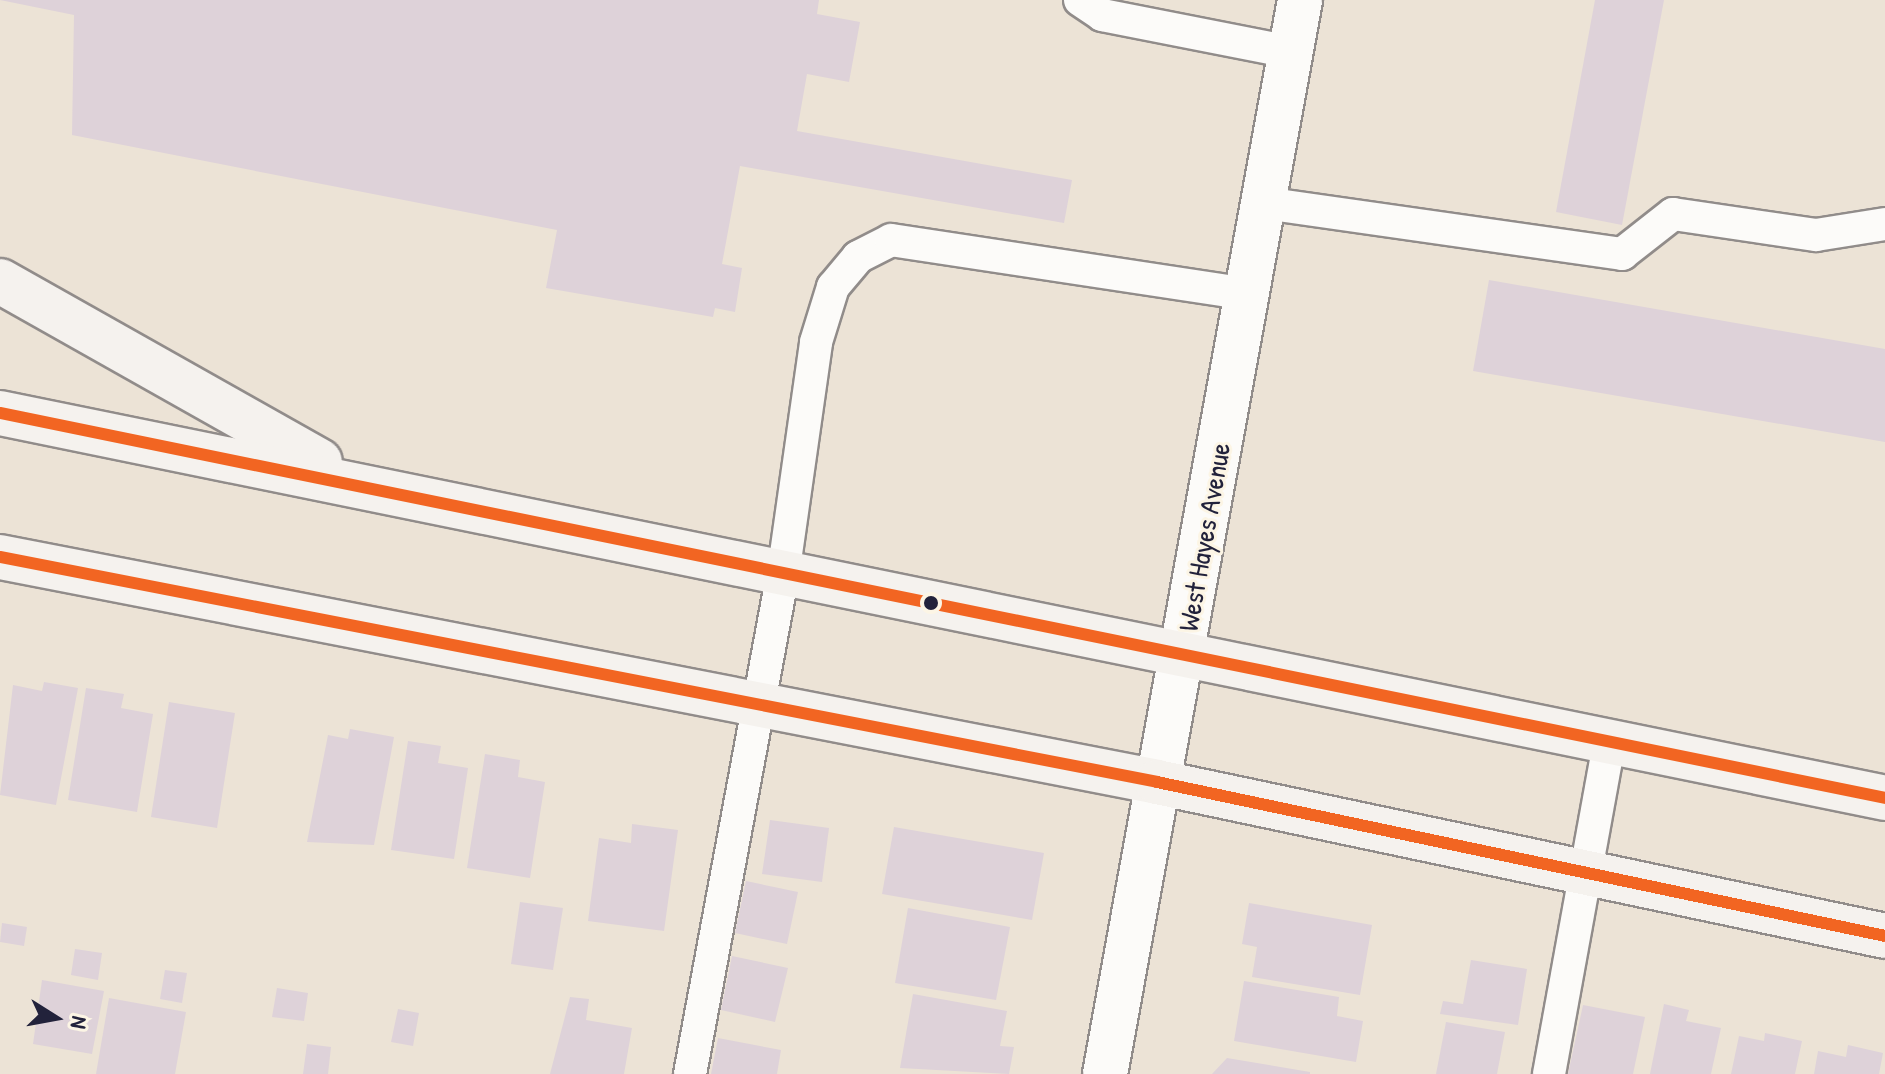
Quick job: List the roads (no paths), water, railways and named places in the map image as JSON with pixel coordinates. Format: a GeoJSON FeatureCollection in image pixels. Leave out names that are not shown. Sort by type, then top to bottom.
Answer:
{"type":"FeatureCollection","features":[{"type":"Feature","properties":{"kind":"main road"},"geometry":{"type":"LineString","coordinates":[[0,281],[357,481]]}},
{"type":"Feature","properties":{"kind":"main road"},"geometry":{"type":"LineString","coordinates":[[0,413],[357,481],[784,568],[1610,738],[1885,798]]}},
{"type":"Feature","properties":{"kind":"main road"},"geometry":{"type":"LineString","coordinates":[[0,557],[1157,782],[1588,876],[1885,936]]}},
{"type":"Feature","properties":{"kind":"street","name":"West Hayes Avenue"},"geometry":{"type":"LineString","coordinates":[[1105,1074],[1300,0]]}},
{"type":"Feature","properties":{"kind":"lane"},"geometry":{"type":"LineString","coordinates":[[1091,7],[1290,52]]}},
{"type":"Feature","properties":{"kind":"lane"},"geometry":{"type":"LineString","coordinates":[[1264,203],[1622,254],[1673,214],[1816,235],[1885,224]]}},
{"type":"Feature","properties":{"kind":"lane"},"geometry":{"type":"LineString","coordinates":[[690,1074],[784,568],[816,342],[833,287],[858,257],[891,240],[1247,294]]}},
{"type":"Feature","properties":{"kind":"lane"},"geometry":{"type":"LineString","coordinates":[[1549,1074],[1588,876],[1610,738]]}}]}
